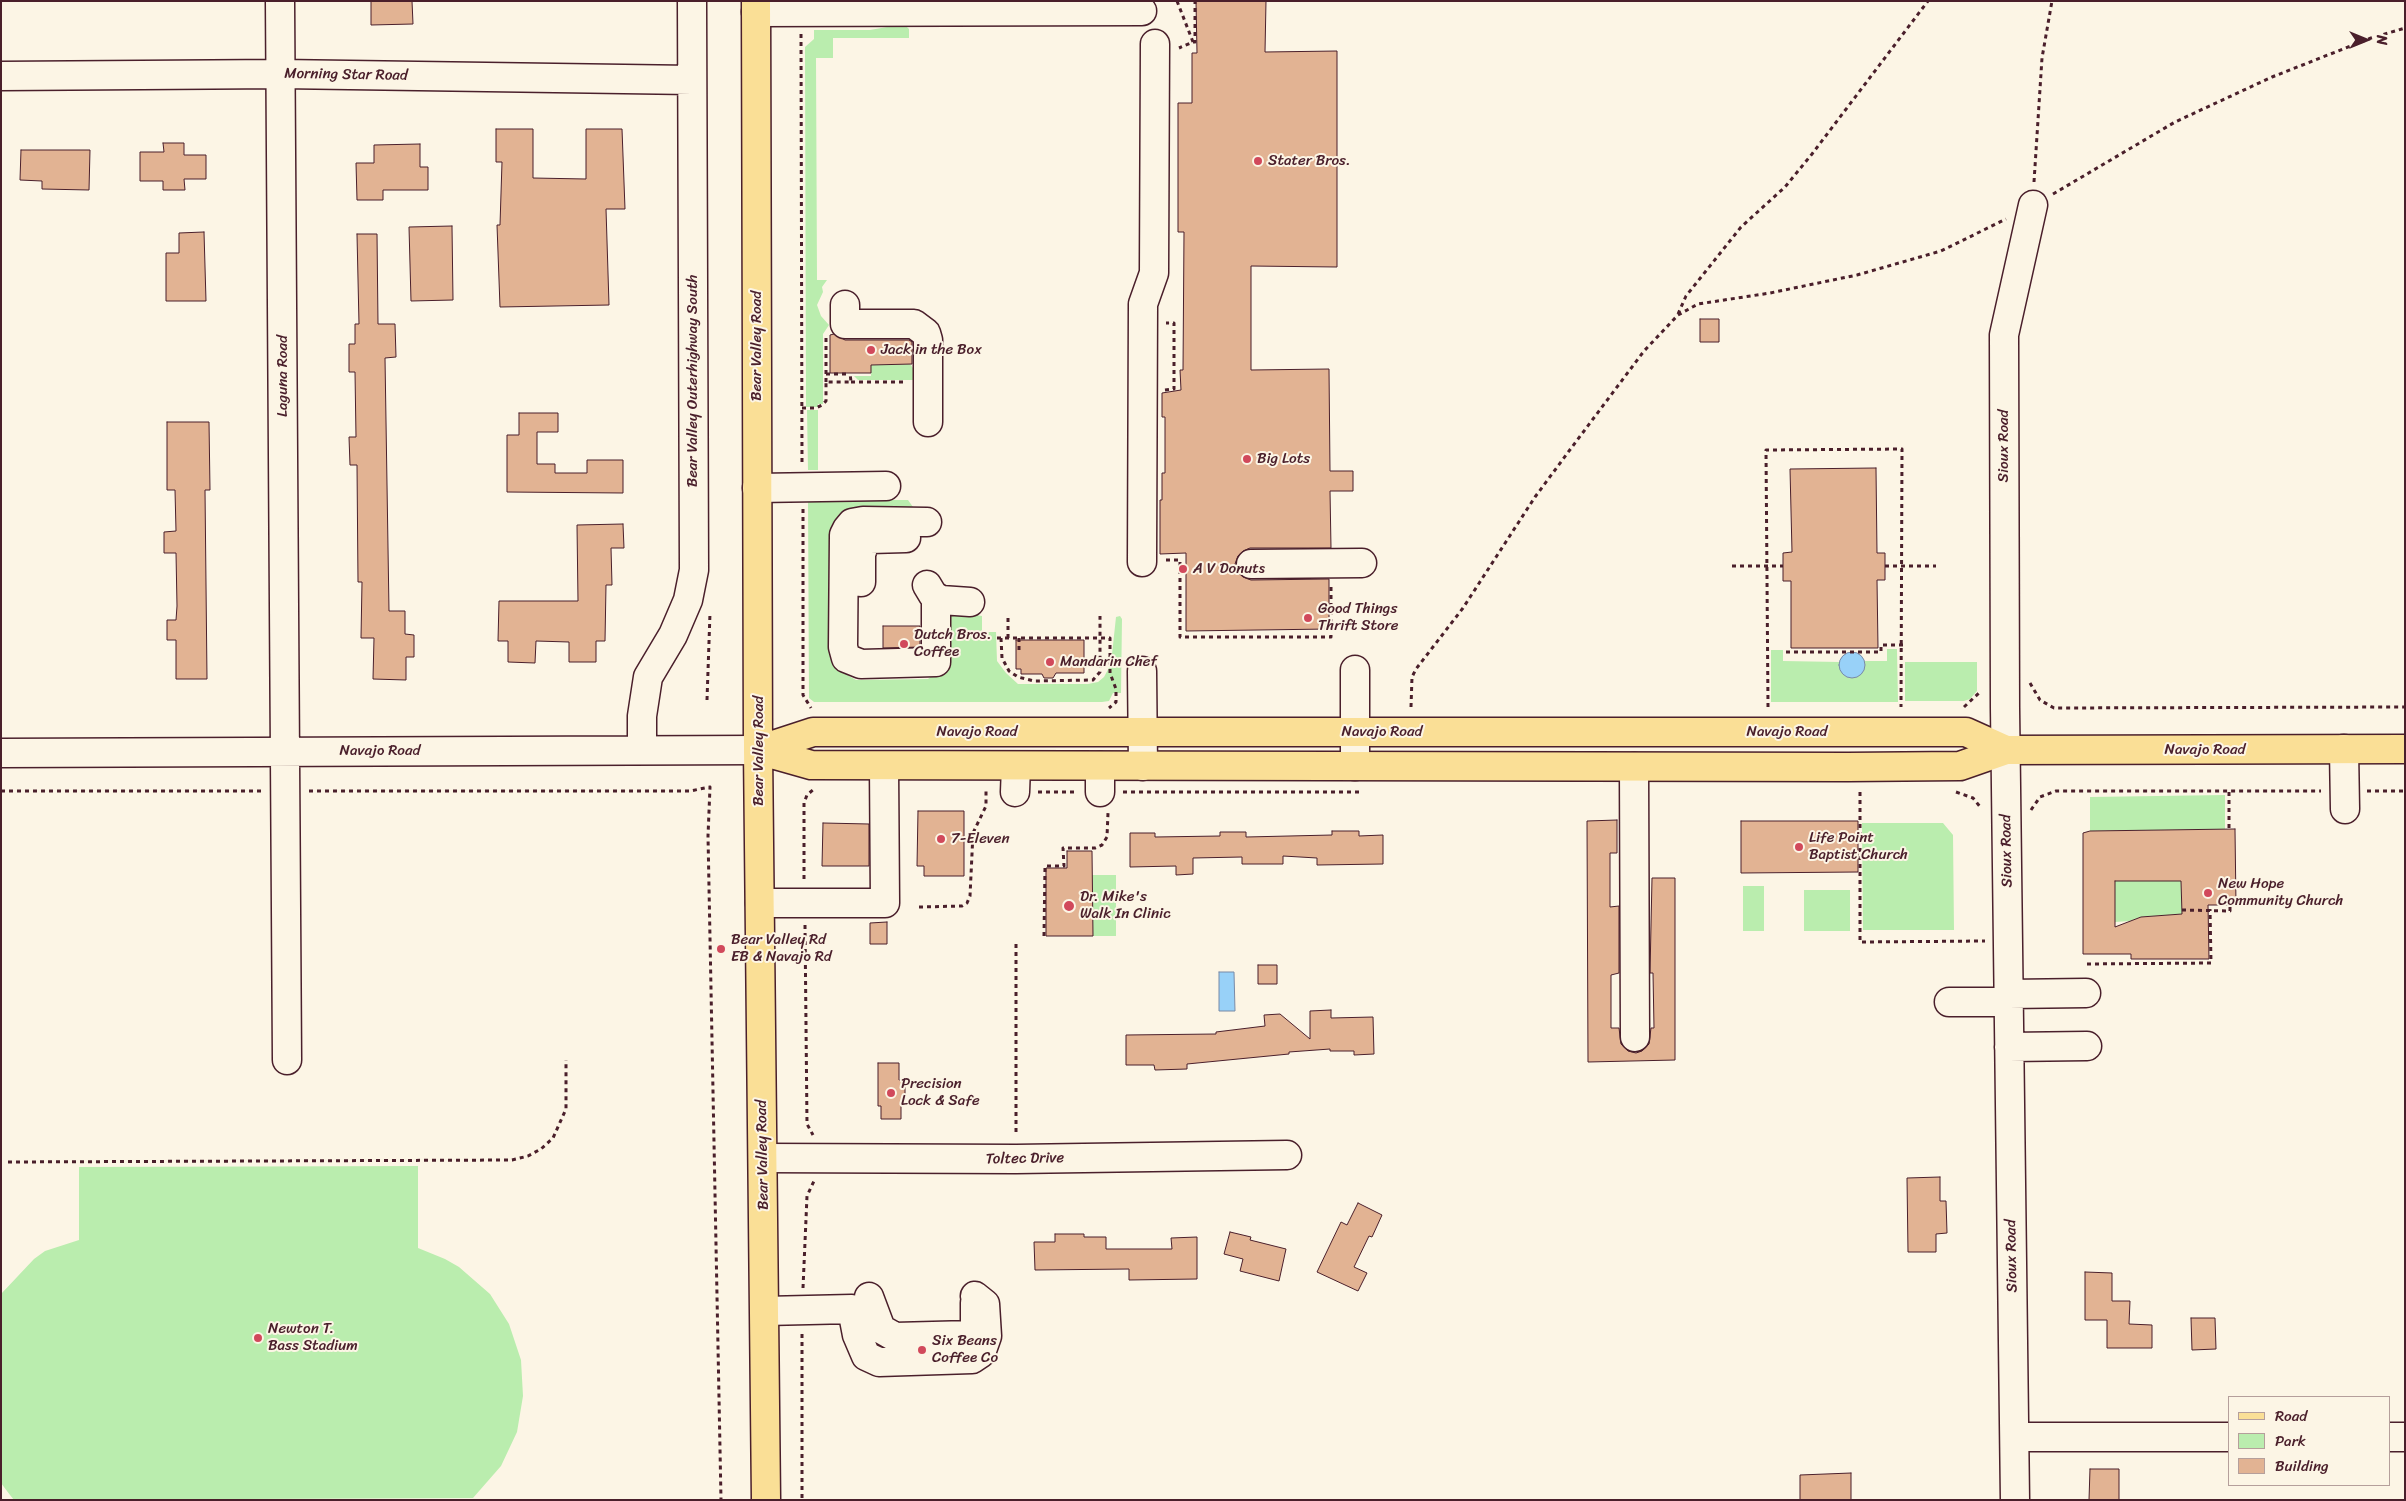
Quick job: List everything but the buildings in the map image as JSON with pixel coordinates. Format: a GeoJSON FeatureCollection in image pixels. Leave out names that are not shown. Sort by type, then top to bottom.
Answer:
{"type":"FeatureCollection","features":[{"type":"Feature","properties":{"kind":"main road","name":"Bear Valley Road"},"geometry":{"type":"LineString","coordinates":[[756,7],[758,750],[764,1158],[766,1500]]}},
{"type":"Feature","properties":{"kind":"main road","name":"Navajo Road"},"geometry":{"type":"LineString","coordinates":[[758,750],[813,732],[1142,720],[1355,732],[1966,732],[2006,750]]}},
{"type":"Feature","properties":{"kind":"main road","name":"Navajo Road"},"geometry":{"type":"LineString","coordinates":[[758,750],[811,765],[884,766],[1016,779],[1100,766],[1960,766],[2006,750],[2405,749]]}},
{"type":"Feature","properties":{"kind":"street","name":"Laguna Road"},"geometry":{"type":"LineString","coordinates":[[280,1],[287,1060]]}},
{"type":"Feature","properties":{"kind":"street","name":"Bear Valley Outerhighway South"},"geometry":{"type":"LineString","coordinates":[[642,750],[642,716],[648,677],[677,626],[688,600],[694,570],[692,1]]}},
{"type":"Feature","properties":{"kind":"street"},"geometry":{"type":"LineString","coordinates":[[756,7],[801,12],[1142,11]]}},
{"type":"Feature","properties":{"kind":"street"},"geometry":{"type":"LineString","coordinates":[[1150,561],[1143,304],[1154,273],[1155,44]]}},
{"type":"Feature","properties":{"kind":"street","name":"Morning Star Road"},"geometry":{"type":"LineString","coordinates":[[1,76],[281,74],[692,80]]}},
{"type":"Feature","properties":{"kind":"street","name":"Sioux Road"},"geometry":{"type":"LineString","coordinates":[[2015,1500],[2006,750],[2004,335],[2033,205]]}},
{"type":"Feature","properties":{"kind":"street"},"geometry":{"type":"LineString","coordinates":[[845,305],[845,324],[914,324],[926,333],[928,340],[928,422]]}},
{"type":"Feature","properties":{"kind":"street"},"geometry":{"type":"LineString","coordinates":[[758,488],[886,486]]}},
{"type":"Feature","properties":{"kind":"street"},"geometry":{"type":"LineString","coordinates":[[927,530],[863,521],[852,523],[846,529],[844,535],[844,647],[846,658],[861,664],[936,662],[931,591],[941,600],[970,602]]}},
{"type":"Feature","properties":{"kind":"street"},"geometry":{"type":"LineString","coordinates":[[1251,564],[1362,563]]}},
{"type":"Feature","properties":{"kind":"street"},"geometry":{"type":"LineString","coordinates":[[1355,670],[1355,766]]}},
{"type":"Feature","properties":{"kind":"street"},"geometry":{"type":"LineString","coordinates":[[1142,671],[1143,766]]}},
{"type":"Feature","properties":{"kind":"street"},"geometry":{"type":"LineString","coordinates":[[2344,749],[2344,800]]}},
{"type":"Feature","properties":{"kind":"street","name":"Navajo Road"},"geometry":{"type":"LineString","coordinates":[[1,753],[758,750]]}},
{"type":"Feature","properties":{"kind":"street"},"geometry":{"type":"LineString","coordinates":[[760,903],[885,903],[884,766]]}},
{"type":"Feature","properties":{"kind":"street"},"geometry":{"type":"LineString","coordinates":[[1100,766],[1104,802]]}},
{"type":"Feature","properties":{"kind":"street"},"geometry":{"type":"LineString","coordinates":[[1634,767],[1635,1037]]}},
{"type":"Feature","properties":{"kind":"street"},"geometry":{"type":"LineString","coordinates":[[1950,1002],[2086,993]]}},
{"type":"Feature","properties":{"kind":"street"},"geometry":{"type":"LineString","coordinates":[[2009,1047],[2087,1046]]}},
{"type":"Feature","properties":{"kind":"street","name":"Toltec Drive"},"geometry":{"type":"LineString","coordinates":[[764,1158],[1016,1159],[1287,1155]]}},
{"type":"Feature","properties":{"kind":"street"},"geometry":{"type":"LineString","coordinates":[[975,1296],[985,1304],[987,1336],[980,1353],[972,1359],[880,1362],[866,1356],[857,1335],[860,1303],[882,1329],[895,1337],[971,1335],[975,1330],[975,1296]]}},
{"type":"Feature","properties":{"kind":"street"},"geometry":{"type":"LineString","coordinates":[[765,1311],[860,1303]]}},
{"type":"Feature","properties":{"kind":"street"},"geometry":{"type":"LineString","coordinates":[[2014,1437],[2228,1437]]}},
{"type":"Feature","properties":{"kind":"street"},"geometry":{"type":"LineString","coordinates":[[2391,1437],[2405,1437]]}},
{"type":"Feature","properties":{"kind":"path"},"geometry":{"type":"LineString","coordinates":[[1177,1],[1193,42]]}},
{"type":"Feature","properties":{"kind":"path"},"geometry":{"type":"LineString","coordinates":[[1178,58],[1178,49],[1195,42],[1195,1]]}},
{"type":"Feature","properties":{"kind":"path"},"geometry":{"type":"LineString","coordinates":[[1678,315],[1686,296],[1714,260],[1741,227],[1785,186],[1812,154],[1928,1]]}},
{"type":"Feature","properties":{"kind":"path"},"geometry":{"type":"LineString","coordinates":[[2033,205],[2042,58],[2052,1]]}},
{"type":"Feature","properties":{"kind":"path"},"geometry":{"type":"LineString","coordinates":[[801,12],[803,695],[810,708],[817,709]]}},
{"type":"Feature","properties":{"kind":"path"},"geometry":{"type":"LineString","coordinates":[[1411,707],[1412,677],[1416,669],[1463,608],[1535,497],[1572,447],[1644,351],[1678,315],[1698,304],[1770,293],[1847,277],[1941,251],[2033,205],[2174,122],[2272,77],[2370,38],[2405,28]]}},
{"type":"Feature","properties":{"kind":"path"},"geometry":{"type":"LineString","coordinates":[[1157,390],[1174,389],[1174,323],[1158,323]]}},
{"type":"Feature","properties":{"kind":"path"},"geometry":{"type":"LineString","coordinates":[[802,408],[816,408],[826,401],[826,336],[828,331]]}},
{"type":"Feature","properties":{"kind":"path"},"geometry":{"type":"LineString","coordinates":[[826,374],[850,374],[851,382]]}},
{"type":"Feature","properties":{"kind":"path"},"geometry":{"type":"LineString","coordinates":[[826,382],[915,382]]}},
{"type":"Feature","properties":{"kind":"path"},"geometry":{"type":"LineString","coordinates":[[1768,707],[1766,450],[1902,449],[1902,707]]}},
{"type":"Feature","properties":{"kind":"path"},"geometry":{"type":"LineString","coordinates":[[1150,561],[1180,560],[1180,637],[1331,637],[1331,583]]}},
{"type":"Feature","properties":{"kind":"path"},"geometry":{"type":"LineString","coordinates":[[1732,566],[1783,566]]}},
{"type":"Feature","properties":{"kind":"path"},"geometry":{"type":"LineString","coordinates":[[1885,566],[1936,566]]}},
{"type":"Feature","properties":{"kind":"path"},"geometry":{"type":"LineString","coordinates":[[1001,638],[1002,658],[1009,671],[1018,677],[1034,681],[1092,680],[1100,672],[1100,616]]}},
{"type":"Feature","properties":{"kind":"path"},"geometry":{"type":"LineString","coordinates":[[1008,617],[1008,638]]}},
{"type":"Feature","properties":{"kind":"path"},"geometry":{"type":"LineString","coordinates":[[997,638],[1110,638],[1110,674],[1116,689],[1116,702],[1109,708]]}},
{"type":"Feature","properties":{"kind":"path"},"geometry":{"type":"LineString","coordinates":[[1019,638],[1019,654]]}},
{"type":"Feature","properties":{"kind":"path"},"geometry":{"type":"LineString","coordinates":[[1786,652],[1881,652],[1881,645],[1903,645]]}},
{"type":"Feature","properties":{"kind":"path"},"geometry":{"type":"LineString","coordinates":[[2028,678],[2036,695],[2054,708],[2405,707]]}},
{"type":"Feature","properties":{"kind":"path"},"geometry":{"type":"LineString","coordinates":[[1402,707],[1421,707]]}},
{"type":"Feature","properties":{"kind":"path"},"geometry":{"type":"LineString","coordinates":[[1759,707],[1778,707]]}},
{"type":"Feature","properties":{"kind":"path"},"geometry":{"type":"LineString","coordinates":[[1892,707],[1911,707]]}},
{"type":"Feature","properties":{"kind":"path"},"geometry":{"type":"LineString","coordinates":[[1961,707],[1966,707]]}},
{"type":"Feature","properties":{"kind":"path"},"geometry":{"type":"LineString","coordinates":[[1099,708],[1109,708],[1142,720]]}},
{"type":"Feature","properties":{"kind":"path"},"geometry":{"type":"LineString","coordinates":[[976,787],[986,787],[1016,779],[1104,802],[1107,838],[1104,843],[1098,847],[1063,848],[1064,866],[1045,866],[1044,936]]}},
{"type":"Feature","properties":{"kind":"path"},"geometry":{"type":"LineString","coordinates":[[1,791],[690,791],[710,787],[708,836],[721,1500]]}},
{"type":"Feature","properties":{"kind":"path"},"geometry":{"type":"LineString","coordinates":[[919,907],[962,906],[967,903],[970,896],[973,834],[986,806],[986,787]]}},
{"type":"Feature","properties":{"kind":"path"},"geometry":{"type":"LineString","coordinates":[[802,1500],[802,1309],[807,1196],[814,1181],[814,1138],[807,1124],[804,803],[807,795],[817,788]]}},
{"type":"Feature","properties":{"kind":"path"},"geometry":{"type":"LineString","coordinates":[[1952,791],[1973,798],[1984,813]]}},
{"type":"Feature","properties":{"kind":"path"},"geometry":{"type":"LineString","coordinates":[[2032,807],[2037,799],[2052,792],[2229,792],[2344,800],[2405,791]]}},
{"type":"Feature","properties":{"kind":"path"},"geometry":{"type":"LineString","coordinates":[[1850,792],[1869,792]]}},
{"type":"Feature","properties":{"kind":"path"},"geometry":{"type":"LineString","coordinates":[[1860,792],[1860,942],[1988,938],[1988,948]]}},
{"type":"Feature","properties":{"kind":"path"},"geometry":{"type":"LineString","coordinates":[[2229,792],[2229,829]]}},
{"type":"Feature","properties":{"kind":"path"},"geometry":{"type":"LineString","coordinates":[[2182,910],[2210,909],[2230,911],[2230,905]]}},
{"type":"Feature","properties":{"kind":"path"},"geometry":{"type":"LineString","coordinates":[[2086,964],[2210,963],[2210,909]]}},
{"type":"Feature","properties":{"kind":"path"},"geometry":{"type":"LineString","coordinates":[[1016,944],[1016,1159]]}},
{"type":"Feature","properties":{"kind":"path"},"geometry":{"type":"LineString","coordinates":[[8,1162],[512,1160],[528,1156],[541,1149],[553,1138],[566,1109],[566,1060]]}},
{"type":"Feature","properties":{"kind":"green space"},"geometry":{"type":"Polygon","coordinates":[[[904,24],[909,29],[909,38],[833,38],[833,58],[816,58],[817,280],[827,280],[822,287],[823,292],[817,305],[821,316],[829,325],[823,334],[823,404],[818,404],[818,407],[806,407],[805,47],[814,39],[814,30],[870,30],[904,24]]]}},
{"type":"Feature","properties":{"kind":"green space"},"geometry":{"type":"Polygon","coordinates":[[[910,364],[913,368],[913,380],[858,380],[854,376],[871,376],[871,365],[910,364]]]}},
{"type":"Feature","properties":{"kind":"green space"},"geometry":{"type":"Polygon","coordinates":[[[807,410],[818,410],[818,470],[808,470],[807,410]]]}},
{"type":"Feature","properties":{"kind":"green space"},"geometry":{"type":"Polygon","coordinates":[[[808,500],[908,500],[913,507],[912,511],[859,516],[843,671],[849,676],[856,680],[928,679],[933,675],[942,616],[957,612],[982,616],[982,632],[996,632],[997,661],[1018,684],[1088,684],[1098,682],[1104,677],[1111,664],[1116,617],[1120,616],[1122,619],[1121,693],[1113,693],[1109,701],[1102,702],[814,702],[809,698],[808,500]]]}},
{"type":"Feature","properties":{"kind":"green space"},"geometry":{"type":"Polygon","coordinates":[[[1887,649],[1897,649],[1898,702],[1771,702],[1771,650],[1783,650],[1783,661],[1840,662],[1839,666],[1865,664],[1864,661],[1887,661],[1887,649]]]}},
{"type":"Feature","properties":{"kind":"green space"},"geometry":{"type":"Polygon","coordinates":[[[1905,662],[1977,662],[1977,691],[1970,699],[1964,701],[1905,701],[1905,662]]]}},
{"type":"Feature","properties":{"kind":"green space"},"geometry":{"type":"Polygon","coordinates":[[[2225,795],[2225,829],[2090,831],[2090,797],[2225,795]]]}},
{"type":"Feature","properties":{"kind":"green space"},"geometry":{"type":"Polygon","coordinates":[[[1862,823],[1943,823],[1953,835],[1954,930],[1863,930],[1862,823]]]}},
{"type":"Feature","properties":{"kind":"green space"},"geometry":{"type":"Polygon","coordinates":[[[1092,875],[1116,875],[1116,936],[1093,936],[1092,875]]]}},
{"type":"Feature","properties":{"kind":"green space"},"geometry":{"type":"Polygon","coordinates":[[[2115,881],[2181,881],[2182,914],[2141,917],[2130,921],[2115,922],[2115,881]]]}},
{"type":"Feature","properties":{"kind":"green space"},"geometry":{"type":"Polygon","coordinates":[[[1743,886],[1764,886],[1764,931],[1743,931],[1743,886]]]}},
{"type":"Feature","properties":{"kind":"green space"},"geometry":{"type":"Polygon","coordinates":[[[1804,890],[1850,890],[1850,931],[1804,931],[1804,890]]]}},
{"type":"Feature","properties":{"kind":"green space","name":"Newton T. Bass Stadium"},"geometry":{"type":"Polygon","coordinates":[[[418,1166],[418,1248],[459,1267],[490,1294],[509,1324],[521,1360],[523,1396],[517,1432],[501,1466],[473,1498],[14,1500],[1,1483],[1,1294],[34,1259],[45,1251],[79,1240],[79,1167],[418,1166]]]}},
{"type":"Feature","properties":{"kind":"water"},"geometry":{"type":"Polygon","coordinates":[[[1852,652],[1861,656],[1865,665],[1861,674],[1852,678],[1843,674],[1839,665],[1843,656],[1852,652]]]}},
{"type":"Feature","properties":{"kind":"water"},"geometry":{"type":"Polygon","coordinates":[[[1219,972],[1234,972],[1235,1011],[1219,1011],[1219,972]]]}},
{"type":"Feature","properties":{"kind":"place","name":"Stater Bros."},"geometry":{"type":"Point","coordinates":[1258,161]}},
{"type":"Feature","properties":{"kind":"place","name":"Jack in the Box"},"geometry":{"type":"Point","coordinates":[871,350]}},
{"type":"Feature","properties":{"kind":"place","name":"Big Lots"},"geometry":{"type":"Point","coordinates":[1247,459]}},
{"type":"Feature","properties":{"kind":"place","name":"A V Donuts"},"geometry":{"type":"Point","coordinates":[1183,569]}},
{"type":"Feature","properties":{"kind":"place","name":"Good Things Thrift Store"},"geometry":{"type":"Point","coordinates":[1308,618]}},
{"type":"Feature","properties":{"kind":"place","name":"Dutch Bros. Coffee"},"geometry":{"type":"Point","coordinates":[904,644]}},
{"type":"Feature","properties":{"kind":"place","name":"Mandarin Chef"},"geometry":{"type":"Point","coordinates":[1050,662]}},
{"type":"Feature","properties":{"kind":"place","name":"7-Eleven"},"geometry":{"type":"Point","coordinates":[941,839]}},
{"type":"Feature","properties":{"kind":"place","name":"Life Point Baptist Church"},"geometry":{"type":"Point","coordinates":[1799,847]}},
{"type":"Feature","properties":{"kind":"place","name":"New Hope Community Church"},"geometry":{"type":"Point","coordinates":[2208,893]}},
{"type":"Feature","properties":{"kind":"place","name":"Dr. Mike's Walk In Clinic"},"geometry":{"type":"Point","coordinates":[1069,906]}},
{"type":"Feature","properties":{"kind":"place","name":"Bear Valley Rd EB & Navajo Rd"},"geometry":{"type":"Point","coordinates":[721,949]}},
{"type":"Feature","properties":{"kind":"place","name":"Precision Lock & Safe"},"geometry":{"type":"Point","coordinates":[891,1093]}},
{"type":"Feature","properties":{"kind":"place","name":"Newton T. Bass Stadium"},"geometry":{"type":"Point","coordinates":[258,1338]}},
{"type":"Feature","properties":{"kind":"place","name":"Six Beans Coffee Co"},"geometry":{"type":"Point","coordinates":[922,1350]}}]}
